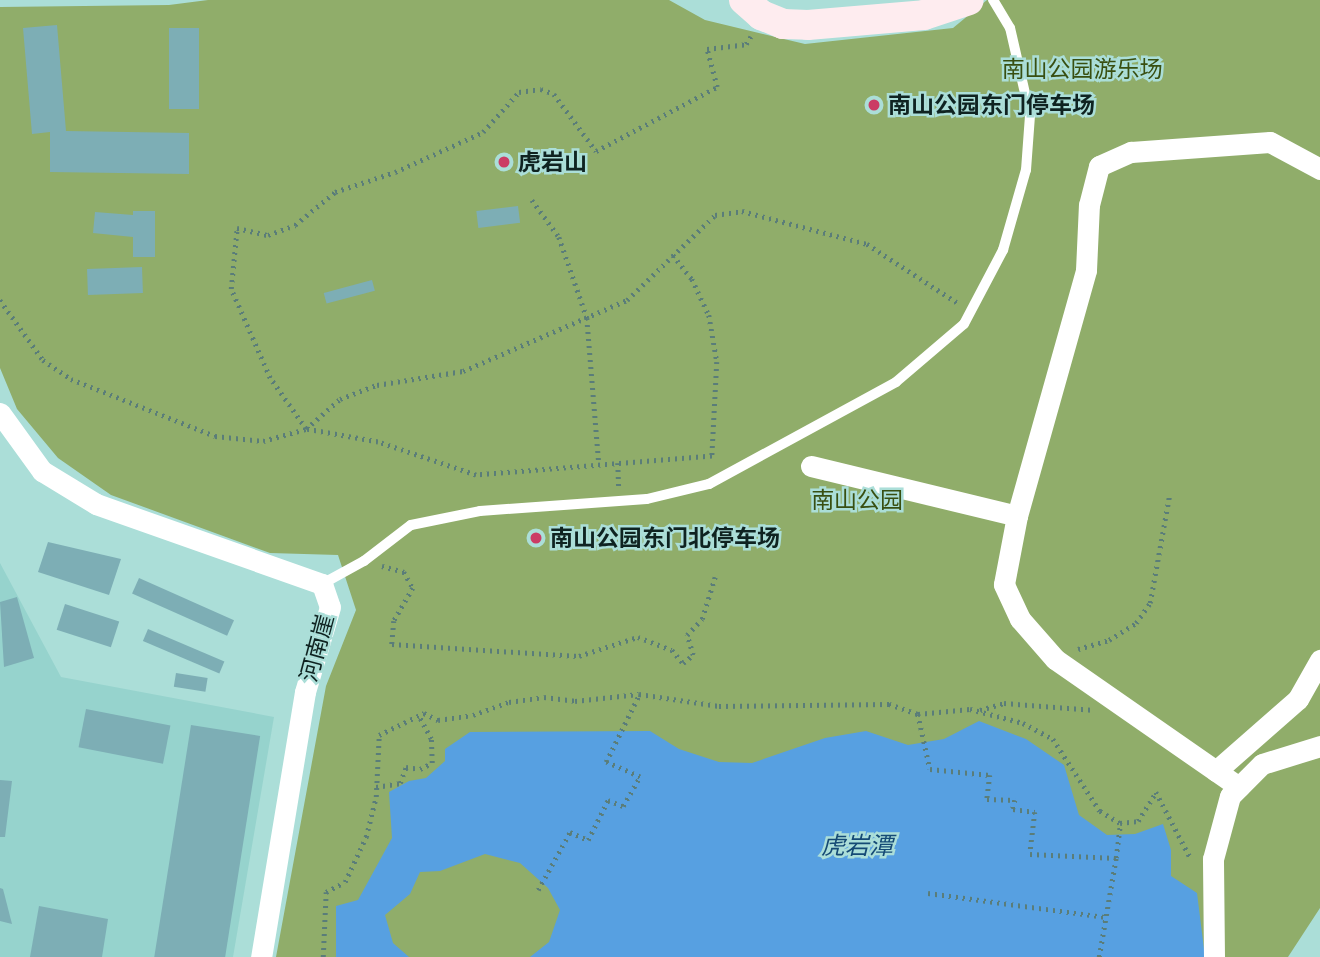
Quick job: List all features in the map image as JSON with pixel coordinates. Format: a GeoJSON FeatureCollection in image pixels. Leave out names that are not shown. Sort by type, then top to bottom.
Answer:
{"type":"FeatureCollection","features":[{"type":"Feature","properties":{"kind":"street"},"geometry":{"type":"LineString","coordinates":[[744,0],[761,15],[783,24],[808,25],[924,15],[969,0]]}},
{"type":"Feature","properties":{"kind":"street"},"geometry":{"type":"LineString","coordinates":[[1239,787],[1055,659],[1020,619],[1004,584],[1017,516],[1086,270],[1088,205],[1099,166],[1131,152],[1270,142],[1320,169]]}},
{"type":"Feature","properties":{"kind":"street","name":"河南崖"},"geometry":{"type":"LineString","coordinates":[[0,414],[41,471],[96,504],[322,584],[330,607],[305,692],[261,957]]}},
{"type":"Feature","properties":{"kind":"street"},"geometry":{"type":"LineString","coordinates":[[811,466],[1017,516]]}},
{"type":"Feature","properties":{"kind":"street"},"geometry":{"type":"LineString","coordinates":[[1216,771],[1298,699],[1320,660]]}},
{"type":"Feature","properties":{"kind":"street"},"geometry":{"type":"LineString","coordinates":[[1214,957],[1213,859],[1230,796],[1262,764],[1320,746]]}},
{"type":"Feature","properties":{"kind":"lane"},"geometry":{"type":"LineString","coordinates":[[322,584],[364,561],[411,525],[480,511],[620,501],[709,484],[896,382],[964,324],[1003,250],[1026,170],[1030,115],[1010,28],[993,0]]}},
{"type":"Feature","properties":{"kind":"path"},"geometry":{"type":"LineString","coordinates":[[673,255],[692,279],[709,315],[717,362],[712,456],[476,475],[377,442],[306,429],[270,378],[231,289],[237,228],[268,235],[295,225],[335,192],[483,132],[519,92],[541,89],[554,94],[596,151],[717,87],[707,49],[746,44],[755,29]]}},
{"type":"Feature","properties":{"kind":"path"},"geometry":{"type":"LineString","coordinates":[[532,200],[559,237],[587,318],[599,465]]}},
{"type":"Feature","properties":{"kind":"path"},"geometry":{"type":"LineString","coordinates":[[0,299],[43,360],[71,379],[215,436],[263,441],[306,429],[340,399],[377,384],[463,372],[627,300],[715,215],[742,211],[867,244],[919,274],[971,312]]}},
{"type":"Feature","properties":{"kind":"path"},"geometry":{"type":"LineString","coordinates":[[618,463],[620,501]]}},
{"type":"Feature","properties":{"kind":"path"},"geometry":{"type":"LineString","coordinates":[[1040,642],[1068,650],[1088,648],[1136,623],[1150,603],[1168,497]]}},
{"type":"Feature","properties":{"kind":"path"},"geometry":{"type":"LineString","coordinates":[[364,561],[404,572],[413,588],[394,621],[391,644],[579,656],[638,637],[672,650],[683,663],[693,655],[687,635],[702,619],[715,577]]}},
{"type":"Feature","properties":{"kind":"path"},"geometry":{"type":"LineString","coordinates":[[323,957],[326,892],[345,882],[366,837],[376,787],[379,735],[424,713],[438,720],[473,715],[509,702],[544,697],[575,701],[639,694],[719,706],[889,704],[918,714],[979,710],[1004,703],[1089,713],[1115,701]]}},
{"type":"Feature","properties":{"kind":"path"},"geometry":{"type":"LineString","coordinates":[[538,890],[569,832],[588,839],[608,800],[623,806],[640,777],[606,762],[639,694]]}},
{"type":"Feature","properties":{"kind":"path"},"geometry":{"type":"LineString","coordinates":[[979,710],[1023,723],[1053,739],[1100,811],[1120,823],[1138,821],[1156,792],[1174,821],[1200,881],[1213,892]]}},
{"type":"Feature","properties":{"kind":"path"},"geometry":{"type":"LineString","coordinates":[[918,714],[930,769],[990,775],[987,799],[1015,800],[1013,809],[1035,812],[1030,854],[1116,858]]}},
{"type":"Feature","properties":{"kind":"path"},"geometry":{"type":"LineString","coordinates":[[376,787],[400,783],[406,767],[421,769],[432,763],[431,739],[418,716]]}},
{"type":"Feature","properties":{"kind":"path"},"geometry":{"type":"LineString","coordinates":[[1099,957],[1120,823]]}},
{"type":"Feature","properties":{"kind":"path"},"geometry":{"type":"LineString","coordinates":[[928,893],[1106,917]]}},
{"type":"Feature","properties":{"kind":"shaded area"},"geometry":{"type":"Polygon","coordinates":[[[0,563],[61,677],[274,717],[233,957],[0,957],[0,563]]]}},
{"type":"Feature","properties":{"kind":"green space","name":"南山公园"},"geometry":{"type":"Polygon","coordinates":[[[208,0],[669,0],[705,20],[805,44],[953,28],[987,0],[1320,0],[1320,908],[1288,957],[276,957],[326,686],[356,610],[338,555],[270,553],[111,495],[58,458],[17,409],[0,368],[0,7],[169,5],[208,0]]]}},
{"type":"Feature","properties":{"kind":"water","name":"虎岩潭"},"geometry":{"type":"Polygon","coordinates":[[[979,721],[1026,739],[1064,765],[1079,815],[1107,835],[1135,834],[1163,824],[1171,850],[1171,876],[1197,893],[1205,957],[530,957],[549,942],[560,910],[548,888],[520,863],[485,854],[440,871],[420,872],[410,894],[385,915],[393,943],[409,957],[336,957],[336,906],[358,900],[392,838],[389,792],[409,781],[426,778],[445,761],[445,749],[470,732],[650,731],[679,749],[719,762],[752,763],[825,738],[866,731],[908,745],[944,739],[979,721]]]}},
{"type":"Feature","properties":{"kind":"building"},"geometry":{"type":"Polygon","coordinates":[[[57,25],[66,131],[189,133],[189,174],[50,172],[50,132],[32,134],[23,28],[57,25]]]}},
{"type":"Feature","properties":{"kind":"building"},"geometry":{"type":"Polygon","coordinates":[[[169,28],[199,28],[199,109],[169,109],[169,28]]]}},
{"type":"Feature","properties":{"kind":"building"},"geometry":{"type":"Polygon","coordinates":[[[518,206],[520,223],[478,228],[476,211],[518,206]]]}},
{"type":"Feature","properties":{"kind":"building"},"geometry":{"type":"Polygon","coordinates":[[[133,211],[155,211],[155,257],[133,257],[133,237],[93,233],[95,212],[133,215],[133,211]]]}},
{"type":"Feature","properties":{"kind":"building"},"geometry":{"type":"Polygon","coordinates":[[[142,267],[143,293],[88,295],[87,269],[142,267]]]}},
{"type":"Feature","properties":{"kind":"building"},"geometry":{"type":"Polygon","coordinates":[[[372,280],[375,291],[327,304],[324,293],[372,280]]]}},
{"type":"Feature","properties":{"kind":"building"},"geometry":{"type":"Polygon","coordinates":[[[48,542],[121,559],[109,595],[38,572],[48,542]]]}},
{"type":"Feature","properties":{"kind":"building"},"geometry":{"type":"Polygon","coordinates":[[[139,578],[234,620],[227,636],[132,594],[139,578]]]}},
{"type":"Feature","properties":{"kind":"building"},"geometry":{"type":"Polygon","coordinates":[[[17,597],[34,658],[4,667],[0,602],[17,597]]]}},
{"type":"Feature","properties":{"kind":"building"},"geometry":{"type":"Polygon","coordinates":[[[65,604],[119,622],[111,647],[57,630],[65,604]]]}},
{"type":"Feature","properties":{"kind":"building"},"geometry":{"type":"Polygon","coordinates":[[[148,629],[224,661],[219,673],[143,641],[148,629]]]}},
{"type":"Feature","properties":{"kind":"building"},"geometry":{"type":"Polygon","coordinates":[[[176,673],[208,678],[205,692],[174,687],[176,673]]]}},
{"type":"Feature","properties":{"kind":"building"},"geometry":{"type":"Polygon","coordinates":[[[86,709],[170,725],[163,764],[79,747],[86,709]]]}},
{"type":"Feature","properties":{"kind":"building"},"geometry":{"type":"Polygon","coordinates":[[[191,725],[260,736],[225,957],[154,957],[191,725]]]}},
{"type":"Feature","properties":{"kind":"building"},"geometry":{"type":"Polygon","coordinates":[[[0,780],[12,781],[5,837],[0,837],[0,780]]]}},
{"type":"Feature","properties":{"kind":"building"},"geometry":{"type":"Polygon","coordinates":[[[0,888],[3,889],[12,924],[0,921],[0,888]]]}},
{"type":"Feature","properties":{"kind":"building"},"geometry":{"type":"Polygon","coordinates":[[[39,906],[108,919],[102,957],[30,957],[39,906]]]}},
{"type":"Feature","properties":{"kind":"place","name":"南山公园东门停车场"},"geometry":{"type":"Point","coordinates":[874,105]}},
{"type":"Feature","properties":{"kind":"place","name":"虎岩山"},"geometry":{"type":"Point","coordinates":[504,162]}},
{"type":"Feature","properties":{"kind":"place","name":"南山公园东门北停车场"},"geometry":{"type":"Point","coordinates":[536,538]}},
{"type":"Feature","properties":{"kind":"park label","name":"南山公园游乐场"},"geometry":{"type":"Point","coordinates":[1082,69]}}]}
